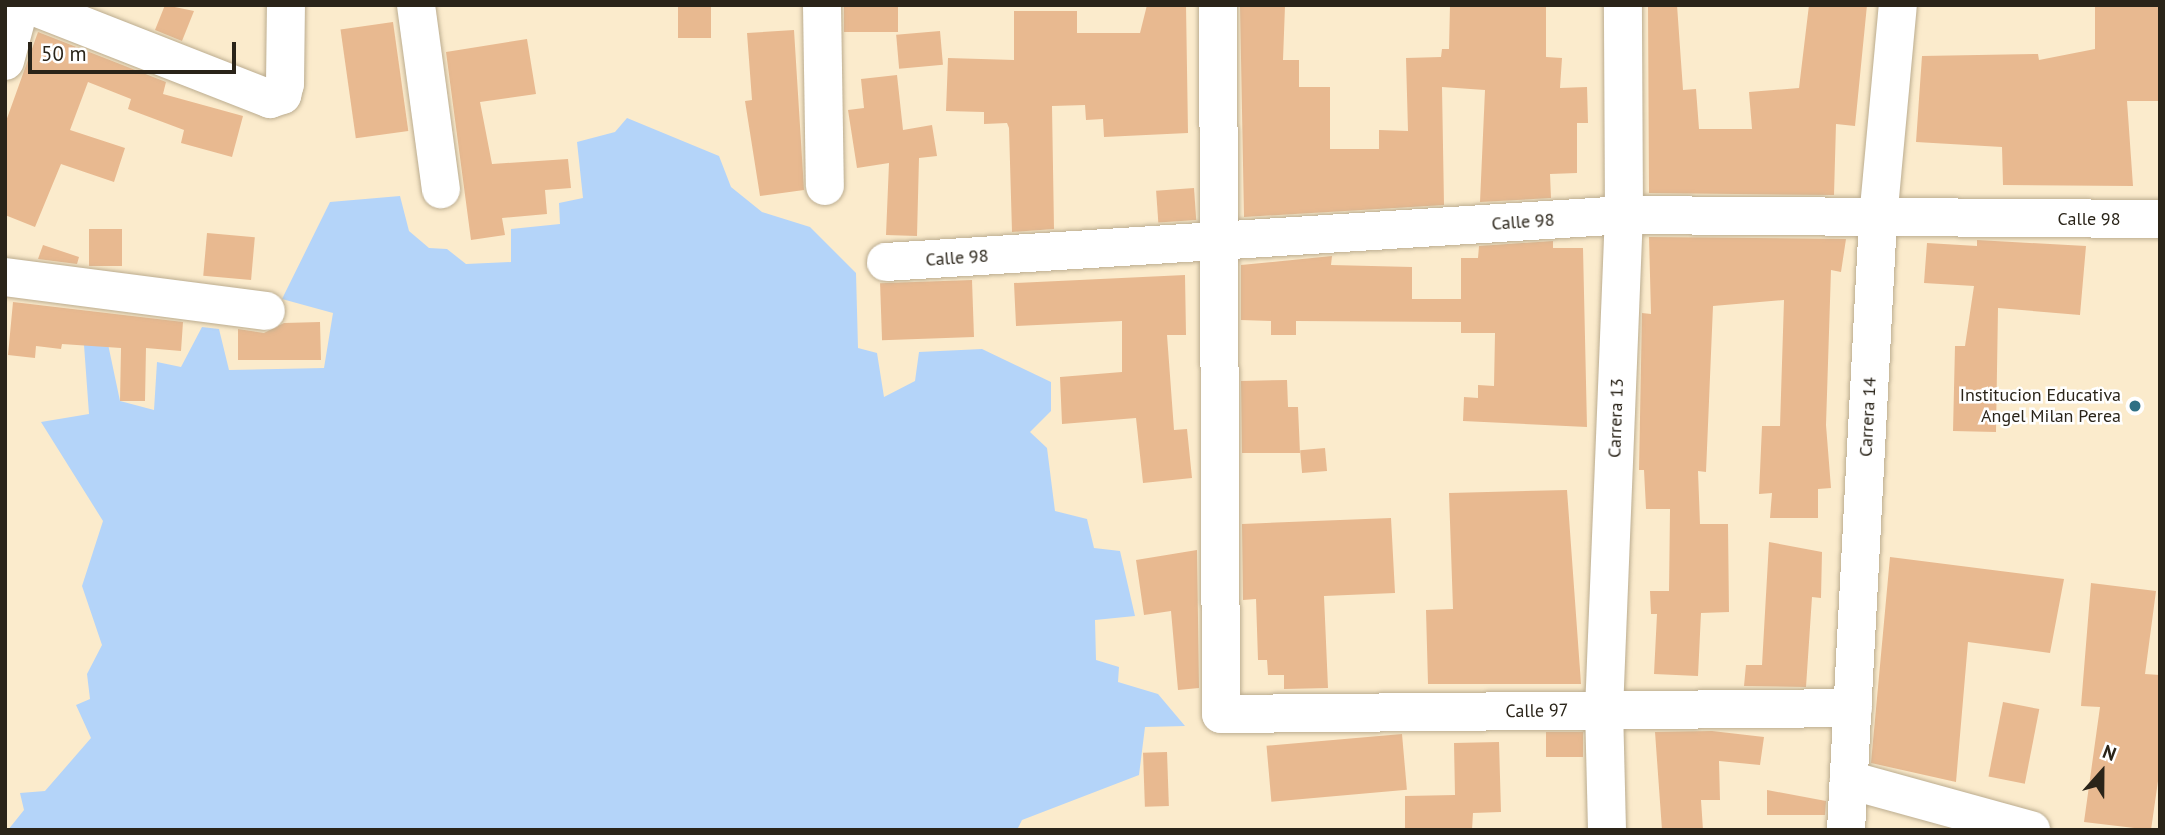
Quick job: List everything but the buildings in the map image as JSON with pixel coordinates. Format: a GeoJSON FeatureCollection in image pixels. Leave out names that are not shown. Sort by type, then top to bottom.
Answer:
{"type":"FeatureCollection","features":[{"type":"Feature","properties":{"kind":"street"},"geometry":{"type":"LineString","coordinates":[[5,61],[20,5]]}},
{"type":"Feature","properties":{"kind":"street"},"geometry":{"type":"LineString","coordinates":[[30,5],[270,99],[282,95],[285,84],[286,5]]}},
{"type":"Feature","properties":{"kind":"street"},"geometry":{"type":"LineString","coordinates":[[416,5],[441,189]]}},
{"type":"Feature","properties":{"kind":"street"},"geometry":{"type":"LineString","coordinates":[[822,5],[825,186]]}},
{"type":"Feature","properties":{"kind":"street"},"geometry":{"type":"LineString","coordinates":[[1219,5],[1220,241]]}},
{"type":"Feature","properties":{"kind":"street","name":"Carrera 13"},"geometry":{"type":"LineString","coordinates":[[1607,830],[1604,710],[1625,215],[1623,5]]}},
{"type":"Feature","properties":{"kind":"street","name":"Carrera 14"},"geometry":{"type":"LineString","coordinates":[[1846,830],[1878,219],[1898,5]]}},
{"type":"Feature","properties":{"kind":"street","name":"Calle 98"},"geometry":{"type":"LineString","coordinates":[[886,262],[1625,215],[1878,219],[2160,219]]}},
{"type":"Feature","properties":{"kind":"street","name":"Calle 97"},"geometry":{"type":"LineString","coordinates":[[1220,241],[1221,714],[1853,708]]}},
{"type":"Feature","properties":{"kind":"street"},"geometry":{"type":"LineString","coordinates":[[5,277],[266,311]]}},
{"type":"Feature","properties":{"kind":"street"},"geometry":{"type":"LineString","coordinates":[[1849,780],[2031,830]]}},
{"type":"Feature","properties":{"kind":"water"},"geometry":{"type":"Polygon","coordinates":[[[627,118],[719,156],[731,187],[762,212],[810,227],[856,273],[858,348],[877,353],[884,397],[915,381],[919,352],[982,349],[1051,382],[1051,411],[1030,432],[1047,448],[1055,511],[1087,519],[1094,548],[1120,551],[1135,616],[1095,620],[1096,660],[1119,667],[1118,682],[1158,694],[1185,726],[1145,727],[1139,775],[1022,820],[1017,830],[8,830],[24,810],[20,793],[45,791],[91,738],[76,705],[90,699],[87,674],[102,645],[82,586],[103,521],[41,422],[89,414],[84,345],[108,344],[120,401],[154,410],[157,362],[181,367],[202,327],[219,329],[229,370],[324,368],[333,313],[282,299],[330,202],[400,196],[409,231],[429,248],[447,249],[466,264],[511,262],[511,229],[560,224],[559,203],[583,198],[577,142],[615,132],[627,118]]]}},
{"type":"Feature","properties":{"kind":"place","name":"Institucion Educativa Angel Milan Perea"},"geometry":{"type":"Point","coordinates":[2135,406]}}]}
